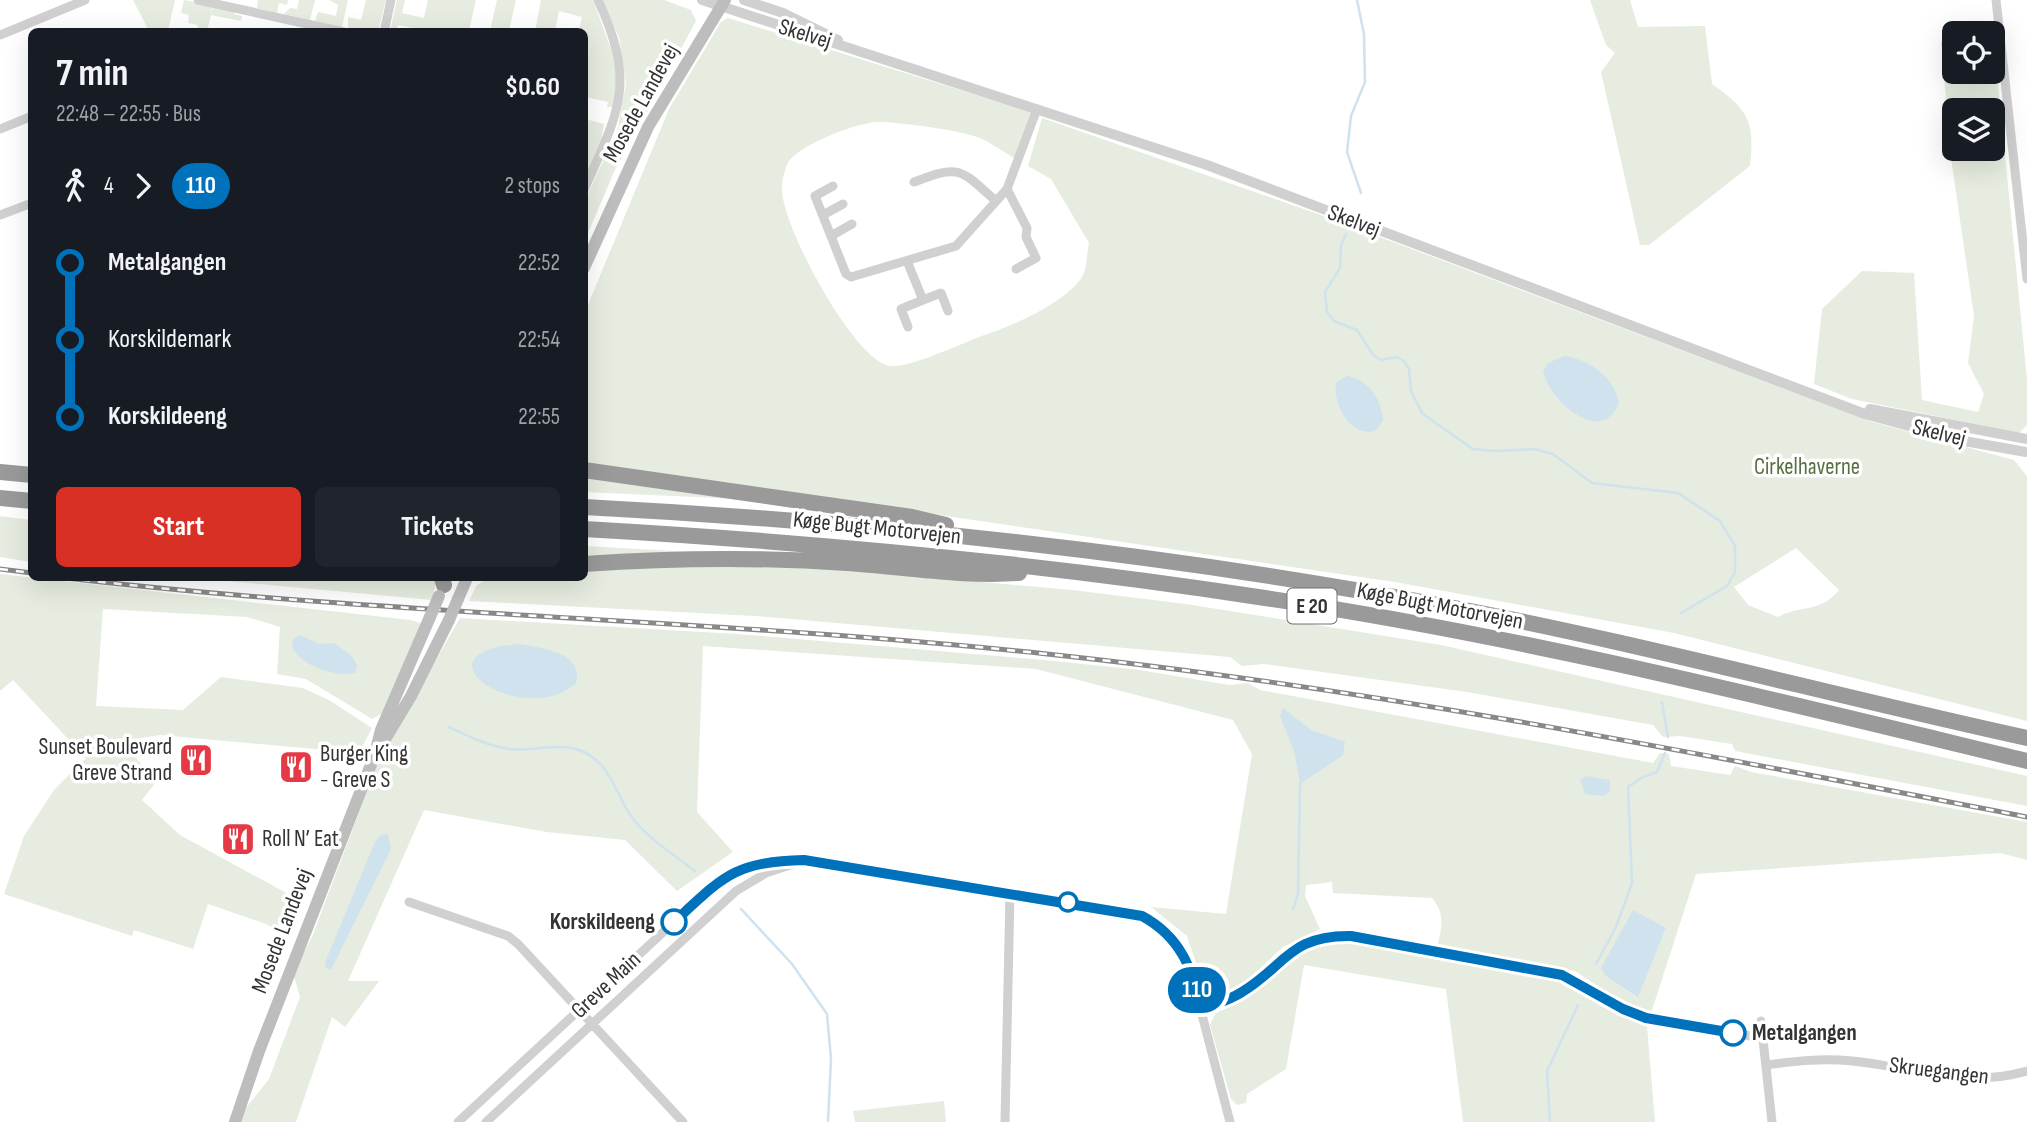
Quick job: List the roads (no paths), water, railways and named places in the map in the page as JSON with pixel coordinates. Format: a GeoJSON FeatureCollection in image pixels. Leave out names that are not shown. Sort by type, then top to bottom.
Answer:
{"type":"FeatureCollection","features":[{"type":"Feature","properties":{"kind":"highway"},"geometry":{"type":"LineString","coordinates":[[0,470],[28,466]]}},
{"type":"Feature","properties":{"kind":"highway"},"geometry":{"type":"LineString","coordinates":[[0,470],[28,474]]}},
{"type":"Feature","properties":{"kind":"highway"},"geometry":{"type":"LineString","coordinates":[[588,471],[912,517],[1027,543]]}},
{"type":"Feature","properties":{"kind":"highway"},"geometry":{"type":"LineString","coordinates":[[0,498],[28,502]]}},
{"type":"Feature","properties":{"kind":"highway","name":"Køge Bugt Motorvejen"},"geometry":{"type":"LineString","coordinates":[[588,507],[755,517],[1027,543],[1261,574],[1439,605],[1632,644],[2027,738]]}},
{"type":"Feature","properties":{"kind":"highway","name":"Køge Bugt Motorvejen"},"geometry":{"type":"LineString","coordinates":[[588,529],[911,552],[1265,598],[1432,627],[1652,671],[2027,761]]}},
{"type":"Feature","properties":{"kind":"highway"},"geometry":{"type":"LineString","coordinates":[[588,564],[666,558],[737,558],[846,563],[988,575],[1052,570]]}},
{"type":"Feature","properties":{"kind":"main road","name":"Mosede Landevej"},"geometry":{"type":"LineString","coordinates":[[588,259],[648,127],[723,3]]}},
{"type":"Feature","properties":{"kind":"main road","name":"Mosede Landevej"},"geometry":{"type":"LineString","coordinates":[[235,1122],[335,849],[374,757],[411,696],[466,581]]}},
{"type":"Feature","properties":{"kind":"main road","name":"Mosede Landevej"},"geometry":{"type":"LineString","coordinates":[[374,757],[381,730],[443,584]]}},
{"type":"Feature","properties":{"kind":"street"},"geometry":{"type":"LineString","coordinates":[[0,35],[85,0]]}},
{"type":"Feature","properties":{"kind":"street"},"geometry":{"type":"LineString","coordinates":[[198,0],[326,28]]}},
{"type":"Feature","properties":{"kind":"street"},"geometry":{"type":"LineString","coordinates":[[385,28],[391,0]]}},
{"type":"Feature","properties":{"kind":"street"},"geometry":{"type":"LineString","coordinates":[[588,181],[618,114],[622,87],[615,36],[598,0]]}},
{"type":"Feature","properties":{"kind":"street","name":"Skelvej"},"geometry":{"type":"LineString","coordinates":[[702,0],[723,3],[811,37],[850,47],[1207,165],[1853,408],[1964,441],[2027,450]]}},
{"type":"Feature","properties":{"kind":"street","name":"Skelvej"},"geometry":{"type":"LineString","coordinates":[[744,0],[783,13],[850,47]]}},
{"type":"Feature","properties":{"kind":"street"},"geometry":{"type":"LineString","coordinates":[[1996,0],[2027,279]]}},
{"type":"Feature","properties":{"kind":"street"},"geometry":{"type":"LineString","coordinates":[[833,186],[815,197],[846,274],[851,277],[956,246],[1007,189],[1037,109]]}},
{"type":"Feature","properties":{"kind":"street"},"geometry":{"type":"LineString","coordinates":[[0,129],[28,118]]}},
{"type":"Feature","properties":{"kind":"street"},"geometry":{"type":"LineString","coordinates":[[914,182],[945,170],[966,175],[996,201]]}},
{"type":"Feature","properties":{"kind":"street"},"geometry":{"type":"LineString","coordinates":[[1007,189],[1027,228],[1026,237],[1036,258],[1016,270]]}},
{"type":"Feature","properties":{"kind":"street"},"geometry":{"type":"LineString","coordinates":[[0,215],[28,204]]}},
{"type":"Feature","properties":{"kind":"street"},"geometry":{"type":"LineString","coordinates":[[823,215],[843,204]]}},
{"type":"Feature","properties":{"kind":"street"},"geometry":{"type":"LineString","coordinates":[[831,236],[852,224]]}},
{"type":"Feature","properties":{"kind":"street"},"geometry":{"type":"LineString","coordinates":[[907,261],[923,300]]}},
{"type":"Feature","properties":{"kind":"street"},"geometry":{"type":"LineString","coordinates":[[908,327],[901,309],[923,300],[941,293],[948,311]]}},
{"type":"Feature","properties":{"kind":"street","name":"Skelvej"},"geometry":{"type":"LineString","coordinates":[[1853,408],[1917,417],[2027,439]]}},
{"type":"Feature","properties":{"kind":"street"},"geometry":{"type":"LineString","coordinates":[[2027,450],[2027,460]]}},
{"type":"Feature","properties":{"kind":"street","name":"Greve Main"},"geometry":{"type":"LineString","coordinates":[[486,1122],[736,891],[766,873],[804,860]]}},
{"type":"Feature","properties":{"kind":"street","name":"Greve Main"},"geometry":{"type":"LineString","coordinates":[[458,1122],[729,875],[763,862],[804,860],[1142,916],[1157,924],[1169,934],[1188,961],[1230,1122]]}},
{"type":"Feature","properties":{"kind":"street"},"geometry":{"type":"LineString","coordinates":[[1005,1122],[1010,894]]}},
{"type":"Feature","properties":{"kind":"street"},"geometry":{"type":"LineString","coordinates":[[409,902],[508,936],[592,1023]]}},
{"type":"Feature","properties":{"kind":"street"},"geometry":{"type":"LineString","coordinates":[[1202,1009],[1241,993],[1295,948],[1331,936],[1351,936],[1562,975],[1623,1009],[1646,1018],[1762,1038]]}},
{"type":"Feature","properties":{"kind":"street"},"geometry":{"type":"LineString","coordinates":[[1761,1021],[1772,1122]]}},
{"type":"Feature","properties":{"kind":"street","name":"Greve Main"},"geometry":{"type":"LineString","coordinates":[[592,1023],[682,1122]]}},
{"type":"Feature","properties":{"kind":"street","name":"Skruegangen"},"geometry":{"type":"LineString","coordinates":[[1766,1065],[1816,1059],[1852,1061],[1974,1080],[1999,1078],[2027,1071]]}},
{"type":"Feature","properties":{"kind":"water"},"geometry":{"type":"Polygon","coordinates":[[[1564,356],[1591,365],[1606,377],[1619,402],[1611,415],[1601,421],[1590,420],[1577,415],[1555,395],[1543,371],[1548,363],[1564,356]]]}},
{"type":"Feature","properties":{"kind":"water"},"geometry":{"type":"Polygon","coordinates":[[[1347,376],[1368,386],[1377,399],[1383,421],[1375,431],[1358,429],[1345,418],[1340,409],[1336,383],[1347,376]]]}},
{"type":"Feature","properties":{"kind":"water"},"geometry":{"type":"Polygon","coordinates":[[[300,635],[320,644],[334,643],[351,655],[357,665],[355,673],[329,672],[303,660],[292,647],[293,639],[300,635]]]}},
{"type":"Feature","properties":{"kind":"water"},"geometry":{"type":"Polygon","coordinates":[[[517,644],[547,649],[567,658],[574,664],[576,683],[555,695],[530,698],[507,694],[487,685],[475,674],[473,661],[486,651],[517,644]]]}},
{"type":"Feature","properties":{"kind":"water"},"geometry":{"type":"Polygon","coordinates":[[[1283,708],[1311,730],[1345,742],[1343,755],[1300,784],[1294,751],[1280,716],[1283,708]]]}},
{"type":"Feature","properties":{"kind":"water"},"geometry":{"type":"Polygon","coordinates":[[[1586,776],[1610,780],[1610,791],[1604,796],[1585,794],[1580,780],[1586,776]]]}},
{"type":"Feature","properties":{"kind":"water"},"geometry":{"type":"Polygon","coordinates":[[[388,834],[391,849],[331,970],[325,967],[326,960],[375,842],[381,835],[388,834]]]}},
{"type":"Feature","properties":{"kind":"water"},"geometry":{"type":"Polygon","coordinates":[[[1633,910],[1666,928],[1638,998],[1606,976],[1601,968],[1633,910]]]}},
{"type":"Feature","properties":{"kind":"waterway"},"geometry":{"type":"LineString","coordinates":[[1357,0],[1364,34],[1365,82],[1351,116],[1347,152],[1361,193]]}},
{"type":"Feature","properties":{"kind":"waterway"},"geometry":{"type":"LineString","coordinates":[[1346,234],[1341,245],[1340,268],[1325,292],[1327,312],[1334,321],[1357,330],[1374,356],[1381,360],[1397,357],[1404,361],[1409,369],[1411,391],[1422,413],[1473,449],[1534,449],[1553,454],[1592,483],[1678,493],[1720,521],[1735,546],[1735,572],[1727,586],[1681,613]]}},
{"type":"Feature","properties":{"kind":"waterway"},"geometry":{"type":"LineString","coordinates":[[1662,702],[1668,737]]}},
{"type":"Feature","properties":{"kind":"waterway"},"geometry":{"type":"LineString","coordinates":[[449,727],[501,748],[518,750],[566,747],[584,752],[603,767],[640,827],[695,871]]}},
{"type":"Feature","properties":{"kind":"waterway"},"geometry":{"type":"LineString","coordinates":[[1596,964],[1616,927],[1632,883],[1628,787],[1657,772],[1665,753]]}},
{"type":"Feature","properties":{"kind":"waterway"},"geometry":{"type":"LineString","coordinates":[[1293,909],[1298,894],[1300,784]]}},
{"type":"Feature","properties":{"kind":"waterway"},"geometry":{"type":"LineString","coordinates":[[741,909],[792,964],[827,1014],[831,1059],[828,1122]]}},
{"type":"Feature","properties":{"kind":"waterway"},"geometry":{"type":"LineString","coordinates":[[1550,1122],[1547,1071],[1578,1005]]}},
{"type":"Feature","properties":{"kind":"railway"},"geometry":{"type":"LineString","coordinates":[[0,569],[28,572]]}},
{"type":"Feature","properties":{"kind":"railway"},"geometry":{"type":"LineString","coordinates":[[94,581],[433,610],[924,642],[1170,668],[1294,685],[1538,725],[2027,817]]}},
{"type":"Feature","properties":{"kind":"place","name":"Sunset Boulevard Greve Strand"},"geometry":{"type":"Point","coordinates":[196,760]}},
{"type":"Feature","properties":{"kind":"place","name":"Burger King - Greve S"},"geometry":{"type":"Point","coordinates":[296,767]}},
{"type":"Feature","properties":{"kind":"place","name":"Roll N’ Eat"},"geometry":{"type":"Point","coordinates":[238,839]}},
{"type":"Feature","properties":{"kind":"place","name":"Korskildeeng"},"geometry":{"type":"Point","coordinates":[674,922]}},
{"type":"Feature","properties":{"kind":"place","name":"Metalgangen"},"geometry":{"type":"Point","coordinates":[1733,1033]}},
{"type":"Feature","properties":{"kind":"park label","name":"Cirkelhaverne"},"geometry":{"type":"Point","coordinates":[1807,467]}}]}
